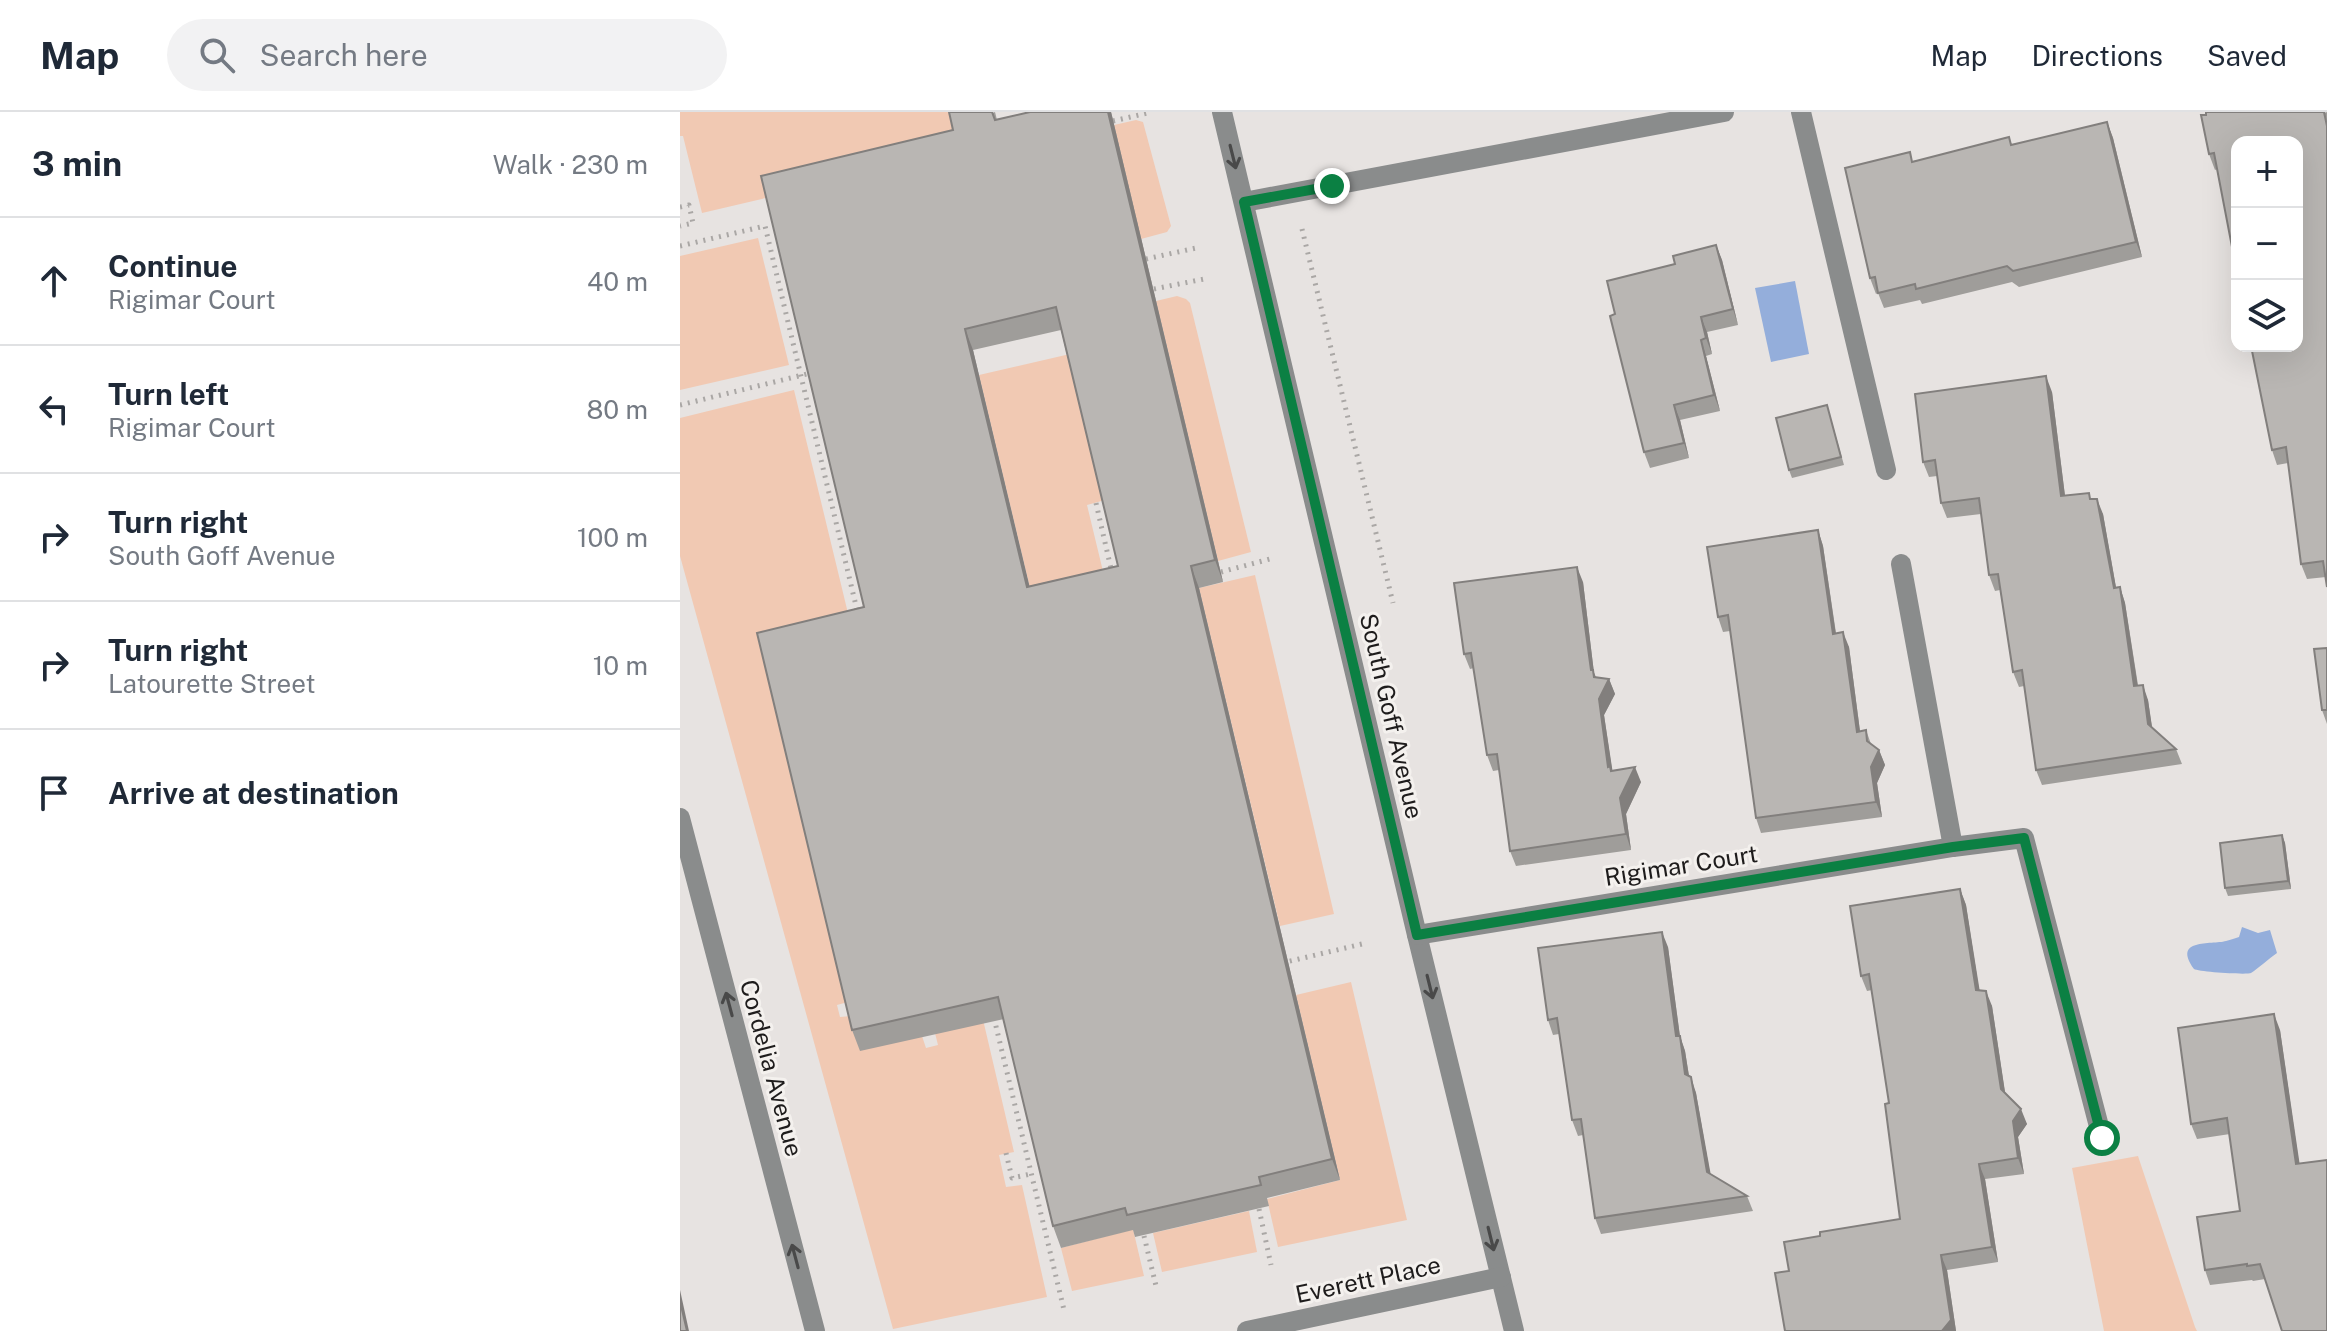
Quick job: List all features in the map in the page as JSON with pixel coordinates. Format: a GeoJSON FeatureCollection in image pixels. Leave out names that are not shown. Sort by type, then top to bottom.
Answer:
{"type":"FeatureCollection","features":[{"type":"Feature","properties":{"kind":"street","name":"South Goff Avenue"},"geometry":{"type":"LineString","coordinates":[[1222,112],[1514,1331]]}},
{"type":"Feature","properties":{"kind":"street"},"geometry":{"type":"LineString","coordinates":[[1244,202],[1724,112]]}},
{"type":"Feature","properties":{"kind":"street"},"geometry":{"type":"LineString","coordinates":[[1801,112],[1886,470]]}},
{"type":"Feature","properties":{"kind":"street"},"geometry":{"type":"LineString","coordinates":[[1901,564],[1953,847]]}},
{"type":"Feature","properties":{"kind":"street","name":"Cordelia Avenue"},"geometry":{"type":"LineString","coordinates":[[680,818],[815,1331]]}},
{"type":"Feature","properties":{"kind":"street","name":"Rigimar Court"},"geometry":{"type":"LineString","coordinates":[[1417,935],[2024,838],[2102,1138]]}},
{"type":"Feature","properties":{"kind":"street","name":"Everett Place"},"geometry":{"type":"LineString","coordinates":[[1247,1331],[1501,1277]]}},
{"type":"Feature","properties":{"kind":"path"},"geometry":{"type":"LineString","coordinates":[[1113,121],[1152,112]]}},
{"type":"Feature","properties":{"kind":"path"},"geometry":{"type":"LineString","coordinates":[[680,207],[689,205],[693,223],[680,226]]}},
{"type":"Feature","properties":{"kind":"path"},"geometry":{"type":"LineString","coordinates":[[680,246],[765,226],[861,626]]}},
{"type":"Feature","properties":{"kind":"path"},"geometry":{"type":"LineString","coordinates":[[1302,228],[1393,603]]}},
{"type":"Feature","properties":{"kind":"path"},"geometry":{"type":"LineString","coordinates":[[1146,259],[1196,248]]}},
{"type":"Feature","properties":{"kind":"path"},"geometry":{"type":"LineString","coordinates":[[1154,289],[1204,279]]}},
{"type":"Feature","properties":{"kind":"path"},"geometry":{"type":"LineString","coordinates":[[680,405],[811,373]]}},
{"type":"Feature","properties":{"kind":"path"},"geometry":{"type":"LineString","coordinates":[[1096,503],[1113,575]]}},
{"type":"Feature","properties":{"kind":"path"},"geometry":{"type":"LineString","coordinates":[[1221,572],[1270,559]]}},
{"type":"Feature","properties":{"kind":"path"},"geometry":{"type":"LineString","coordinates":[[1278,964],[1362,944]]}},
{"type":"Feature","properties":{"kind":"path"},"geometry":{"type":"LineString","coordinates":[[991,1004],[1064,1310]]}},
{"type":"Feature","properties":{"kind":"path"},"geometry":{"type":"LineString","coordinates":[[1006,1153],[1012,1178],[1031,1174]]}},
{"type":"Feature","properties":{"kind":"path"},"geometry":{"type":"LineString","coordinates":[[1259,1209],[1271,1265]]}},
{"type":"Feature","properties":{"kind":"path"},"geometry":{"type":"LineString","coordinates":[[1144,1236],[1157,1290]]}},
{"type":"Feature","properties":{"kind":"shaded area"},"geometry":{"type":"Polygon","coordinates":[[[680,112],[952,112],[961,152],[702,213],[683,136],[680,136],[680,112]]]}},
{"type":"Feature","properties":{"kind":"shaded area"},"geometry":{"type":"Polygon","coordinates":[[[1136,120],[1143,122],[1171,226],[1167,232],[1141,239],[1114,125],[1136,120]]]}},
{"type":"Feature","properties":{"kind":"shaded area"},"geometry":{"type":"Polygon","coordinates":[[[758,238],[789,365],[680,390],[680,256],[758,238]]]}},
{"type":"Feature","properties":{"kind":"shaded area"},"geometry":{"type":"Polygon","coordinates":[[[1177,296],[1190,303],[1251,552],[1218,561],[1156,301],[1177,296]]]}},
{"type":"Feature","properties":{"kind":"shaded area"},"geometry":{"type":"Polygon","coordinates":[[[1070,354],[1105,500],[1087,505],[1108,592],[1035,609],[979,375],[1070,354]]]}},
{"type":"Feature","properties":{"kind":"shaded area"},"geometry":{"type":"Polygon","coordinates":[[[794,390],[853,634],[848,1002],[837,1005],[840,1017],[851,1016],[922,1036],[926,1048],[938,1045],[935,1033],[981,1011],[1014,1152],[999,1155],[1006,1187],[1022,1185],[1047,1297],[893,1329],[680,556],[680,418],[794,390]]]}},
{"type":"Feature","properties":{"kind":"shaded area"},"geometry":{"type":"Polygon","coordinates":[[[1255,575],[1334,914],[1280,926],[1199,588],[1255,575]]]}},
{"type":"Feature","properties":{"kind":"shaded area"},"geometry":{"type":"Polygon","coordinates":[[[1351,982],[1407,1220],[1278,1247],[1267,1199],[1340,1180],[1296,995],[1351,982]]]}},
{"type":"Feature","properties":{"kind":"shaded area"},"geometry":{"type":"Polygon","coordinates":[[[2138,1156],[2197,1331],[2104,1331],[2072,1168],[2138,1156]]]}},
{"type":"Feature","properties":{"kind":"shaded area"},"geometry":{"type":"Polygon","coordinates":[[[1249,1211],[1257,1252],[1162,1272],[1153,1233],[1249,1211]]]}},
{"type":"Feature","properties":{"kind":"shaded area"},"geometry":{"type":"Polygon","coordinates":[[[1133,1229],[1144,1276],[1072,1291],[1061,1248],[1133,1229]]]}},
{"type":"Feature","properties":{"kind":"water"},"geometry":{"type":"Polygon","coordinates":[[[1795,281],[1809,354],[1771,362],[1755,288],[1795,281]]]}},
{"type":"Feature","properties":{"kind":"water"},"geometry":{"type":"Polygon","coordinates":[[[2242,927],[2258,933],[2270,930],[2277,953],[2251,973],[2194,969],[2188,959],[2191,948],[2239,937],[2242,927]]]}},
{"type":"Feature","properties":{"kind":"building"},"geometry":{"type":"Polygon","coordinates":[[[949,112],[992,112],[995,120],[1030,112],[1108,112],[1215,560],[1191,566],[1332,1159],[1259,1177],[1261,1185],[1127,1215],[1125,1208],[1053,1226],[998,997],[852,1030],[757,633],[864,607],[761,176],[953,130],[949,112]],[[1056,307],[965,329],[1027,587],[1118,566],[1056,307]]]}},
{"type":"Feature","properties":{"kind":"building"},"geometry":{"type":"Polygon","coordinates":[[[2206,112],[2324,112],[2327,126],[2327,587],[2323,561],[2301,564],[2286,447],[2272,450],[2252,352],[2303,352],[2303,136],[2231,136],[2231,242],[2214,153],[2209,154],[2201,115],[2206,115],[2206,112]]]}},
{"type":"Feature","properties":{"kind":"building"},"geometry":{"type":"Polygon","coordinates":[[[2107,122],[2136,242],[2013,271],[2007,266],[1916,289],[1915,284],[1878,293],[1875,277],[1870,278],[1845,168],[1910,152],[1912,162],[2009,137],[2011,145],[2107,122]]]}},
{"type":"Feature","properties":{"kind":"building"},"geometry":{"type":"Polygon","coordinates":[[[1716,245],[1733,309],[1701,317],[1706,338],[1701,340],[1714,395],[1674,405],[1684,443],[1644,452],[1610,316],[1615,314],[1607,281],[1675,264],[1673,256],[1716,245]]]}},
{"type":"Feature","properties":{"kind":"building"},"geometry":{"type":"Polygon","coordinates":[[[2046,376],[2061,496],[2089,493],[2090,499],[2097,499],[2114,588],[2120,587],[2134,686],[2143,685],[2148,724],[2176,749],[2036,770],[2022,670],[2013,672],[1998,574],[1989,575],[1979,498],[1941,503],[1935,460],[1923,462],[1915,394],[2046,376]]]}},
{"type":"Feature","properties":{"kind":"building"},"geometry":{"type":"Polygon","coordinates":[[[1827,405],[1841,457],[1789,470],[1776,418],[1827,405]]]}},
{"type":"Feature","properties":{"kind":"building"},"geometry":{"type":"Polygon","coordinates":[[[1818,530],[1833,634],[1843,632],[1857,732],[1866,730],[1867,741],[1879,750],[1871,767],[1876,802],[1756,818],[1728,615],[1718,617],[1707,547],[1818,530]]]}},
{"type":"Feature","properties":{"kind":"building"},"geometry":{"type":"Polygon","coordinates":[[[1577,567],[1591,670],[1594,677],[1609,679],[1599,699],[1608,767],[1611,771],[1635,767],[1620,798],[1626,834],[1510,851],[1497,754],[1487,755],[1471,653],[1464,654],[1454,583],[1577,567]]]}},
{"type":"Feature","properties":{"kind":"building"},"geometry":{"type":"Polygon","coordinates":[[[2327,648],[2327,710],[2322,710],[2314,649],[2327,648]]]}},
{"type":"Feature","properties":{"kind":"building"},"geometry":{"type":"Polygon","coordinates":[[[2282,835],[2288,881],[2225,888],[2220,843],[2282,835]]]}},
{"type":"Feature","properties":{"kind":"building"},"geometry":{"type":"Polygon","coordinates":[[[1960,889],[1976,990],[1986,991],[2001,1089],[2021,1109],[2013,1121],[2018,1158],[1979,1164],[1992,1247],[1941,1255],[1951,1320],[1942,1331],[1785,1331],[1775,1273],[1789,1271],[1784,1242],[1820,1236],[1820,1232],[1900,1219],[1885,1104],[1889,1103],[1869,974],[1861,976],[1850,906],[1960,889]]]}},
{"type":"Feature","properties":{"kind":"building"},"geometry":{"type":"Polygon","coordinates":[[[1662,932],[1676,1036],[1680,1036],[1685,1074],[1691,1077],[1707,1172],[1747,1196],[1595,1218],[1581,1119],[1572,1120],[1557,1018],[1548,1020],[1538,948],[1662,932]]]}},
{"type":"Feature","properties":{"kind":"building"},"geometry":{"type":"Polygon","coordinates":[[[2274,1014],[2296,1164],[2327,1160],[2327,1331],[2282,1331],[2260,1264],[2205,1270],[2197,1217],[2240,1211],[2227,1118],[2191,1124],[2178,1028],[2274,1014]]]}},
{"type":"Feature","properties":{"kind":"building"},"geometry":{"type":"Polygon","coordinates":[[[680,1301],[687,1331],[680,1331],[680,1301]]]}},
{"type":"Feature","properties":{"kind":"route"},"geometry":{"type":"LineString","coordinates":[[1332,186],[1244,202],[1417,935],[2024,838],[2102,1138]]}}]}
